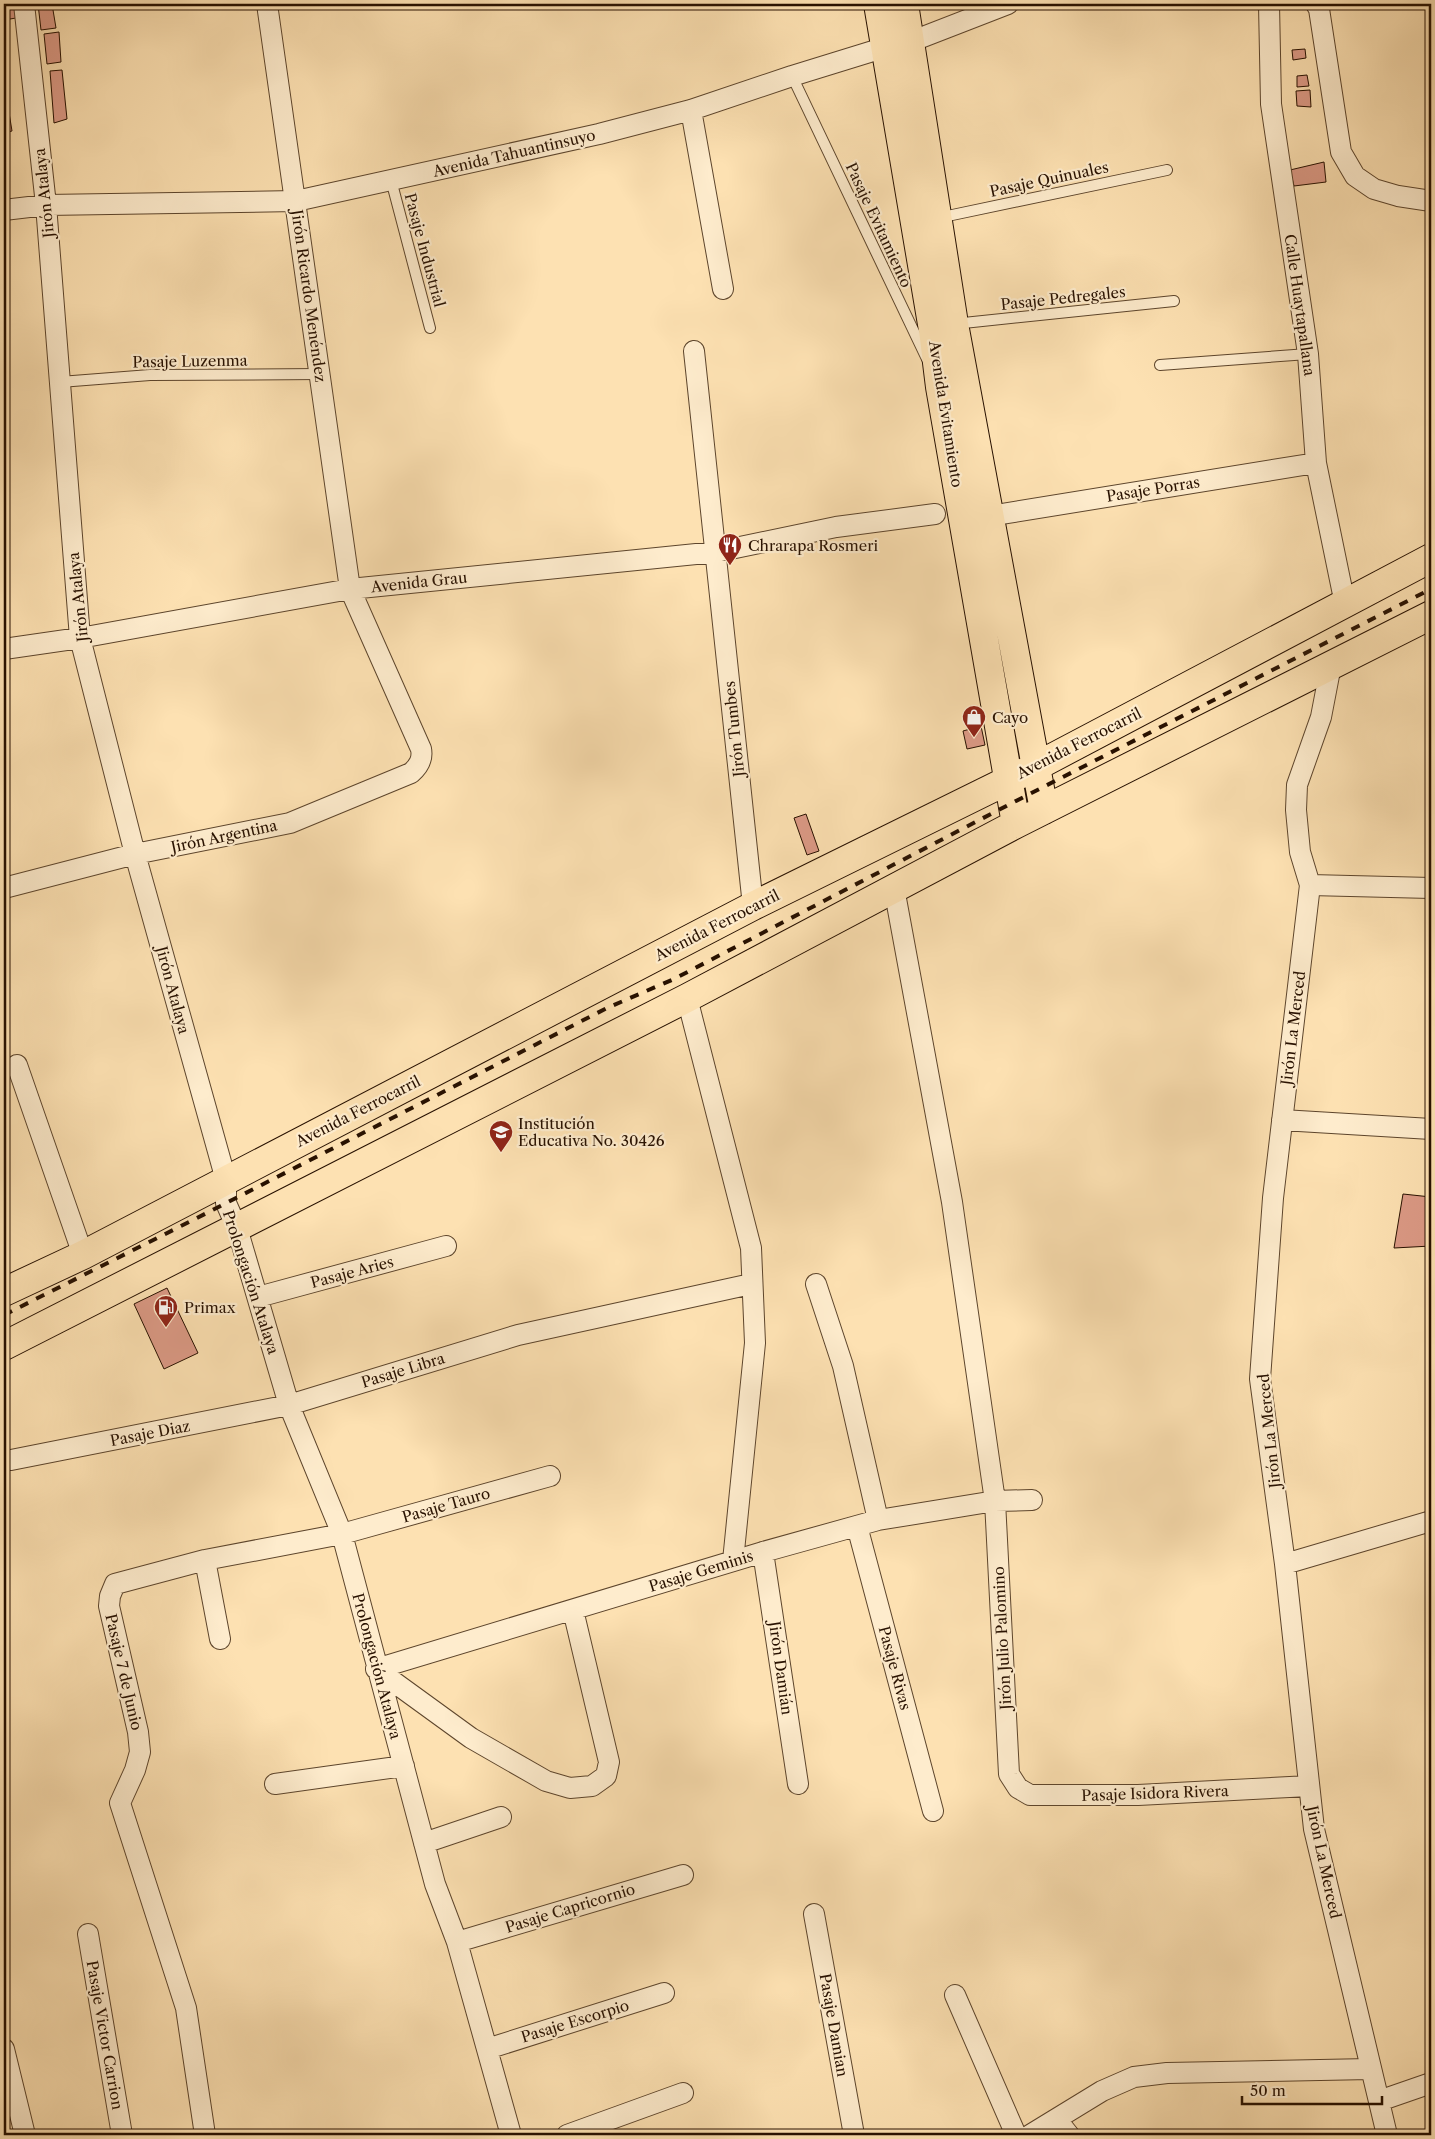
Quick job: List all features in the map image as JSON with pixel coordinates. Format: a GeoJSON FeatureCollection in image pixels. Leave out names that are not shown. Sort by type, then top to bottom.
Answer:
{"type":"FeatureCollection","features":[{"type":"Feature","properties":{"kind":"main road","name":"Avenida Evitamiento"},"geometry":{"type":"LineString","coordinates":[[878,4],[898,44],[937,218],[954,324],[1044,810]]}},
{"type":"Feature","properties":{"kind":"main road","name":"Avenida Evitamiento"},"geometry":{"type":"LineString","coordinates":[[904,4],[898,44],[940,387],[1016,824]]}},
{"type":"Feature","properties":{"kind":"main road","name":"Avenida Ferrocarril"},"geometry":{"type":"LineString","coordinates":[[4,1292],[226,1191],[753,906],[1035,767],[1431,558]]}},
{"type":"Feature","properties":{"kind":"main road"},"geometry":{"type":"LineString","coordinates":[[4,1346],[687,998],[1016,824],[1431,615]]}},
{"type":"Feature","properties":{"kind":"street","name":"Jirón Atalaya"},"geometry":{"type":"LineString","coordinates":[[24,4],[46,205],[80,638],[135,854],[226,1191]]}},
{"type":"Feature","properties":{"kind":"street","name":"Jirón Ricardo Menéndez"},"geometry":{"type":"LineString","coordinates":[[267,4],[350,589],[422,749]]}},
{"type":"Feature","properties":{"kind":"street","name":"Avenida Tahuantinsuyo"},"geometry":{"type":"LineString","coordinates":[[4,210],[46,205],[296,202],[599,134],[690,110],[792,76],[898,44],[1008,4]]}},
{"type":"Feature","properties":{"kind":"street","name":"Calle Huaytapallana"},"geometry":{"type":"LineString","coordinates":[[1270,4],[1271,104],[1308,354],[1316,463],[1345,604]]}},
{"type":"Feature","properties":{"kind":"street"},"geometry":{"type":"LineString","coordinates":[[1316,4],[1319,9],[1341,152],[1355,176],[1374,189],[1398,196],[1431,201]]}},
{"type":"Feature","properties":{"kind":"street"},"geometry":{"type":"LineString","coordinates":[[690,110],[724,289]]}},
{"type":"Feature","properties":{"kind":"street","name":"Jirón Tumbes"},"geometry":{"type":"LineString","coordinates":[[694,351],[753,906]]}},
{"type":"Feature","properties":{"kind":"street","name":"Pasaje Porras"},"geometry":{"type":"LineString","coordinates":[[989,516],[1316,463]]}},
{"type":"Feature","properties":{"kind":"street","name":"Avenida Grau"},"geometry":{"type":"LineString","coordinates":[[4,649],[80,638],[350,589],[716,552],[836,527],[935,514]]}},
{"type":"Feature","properties":{"kind":"street","name":"Jirón La Merced"},"geometry":{"type":"LineString","coordinates":[[1331,666],[1321,717],[1297,785],[1296,810],[1300,852],[1310,885],[1273,1198],[1260,1379],[1285,1564],[1314,1829],[1387,2135]]}},
{"type":"Feature","properties":{"kind":"street","name":"Jirón Argentina"},"geometry":{"type":"LineString","coordinates":[[4,888],[135,854],[290,823],[410,773],[417,768],[423,756],[422,749]]}},
{"type":"Feature","properties":{"kind":"street"},"geometry":{"type":"LineString","coordinates":[[1310,885],[1431,888]]}},
{"type":"Feature","properties":{"kind":"street","name":"Jirón Julio Palomino"},"geometry":{"type":"LineString","coordinates":[[894,888],[952,1202],[995,1501],[1009,1774]]}},
{"type":"Feature","properties":{"kind":"street"},"geometry":{"type":"LineString","coordinates":[[687,998],[751,1248],[751,1284],[755,1342],[733,1561]]}},
{"type":"Feature","properties":{"kind":"street"},"geometry":{"type":"LineString","coordinates":[[17,1064],[83,1255]]}},
{"type":"Feature","properties":{"kind":"street"},"geometry":{"type":"LineString","coordinates":[[1282,1120],[1431,1129]]}},
{"type":"Feature","properties":{"kind":"street","name":"Prolongación Atalaya"},"geometry":{"type":"LineString","coordinates":[[226,1191],[289,1405],[342,1534],[376,1669],[435,1884],[457,1942],[511,2135]]}},
{"type":"Feature","properties":{"kind":"street","name":"Pasaje Aries"},"geometry":{"type":"LineString","coordinates":[[258,1297],[446,1246]]}},
{"type":"Feature","properties":{"kind":"street","name":"Pasaje Libra"},"geometry":{"type":"LineString","coordinates":[[289,1405],[518,1335],[751,1284]]}},
{"type":"Feature","properties":{"kind":"street"},"geometry":{"type":"LineString","coordinates":[[816,1284],[843,1366],[878,1520]]}},
{"type":"Feature","properties":{"kind":"street","name":"Pasaje Diaz"},"geometry":{"type":"LineString","coordinates":[[11,1460],[289,1405]]}},
{"type":"Feature","properties":{"kind":"street","name":"Pasaje Tauro"},"geometry":{"type":"LineString","coordinates":[[342,1534],[550,1476]]}},
{"type":"Feature","properties":{"kind":"street","name":"Pasaje Geminis"},"geometry":{"type":"LineString","coordinates":[[376,1669],[733,1561],[878,1520],[995,1501],[1032,1500]]}},
{"type":"Feature","properties":{"kind":"street"},"geometry":{"type":"LineString","coordinates":[[1285,1564],[1431,1521]]}},
{"type":"Feature","properties":{"kind":"street","name":"Pasaje Rivas"},"geometry":{"type":"LineString","coordinates":[[857,1526],[933,1811]]}},
{"type":"Feature","properties":{"kind":"street","name":"Pasaje 7 de Junio"},"geometry":{"type":"LineString","coordinates":[[205,2135],[186,2008],[120,1803],[135,1770],[140,1752],[139,1739],[110,1606],[110,1596],[115,1584],[205,1560],[342,1534]]}},
{"type":"Feature","properties":{"kind":"street","name":"Jirón Damián"},"geometry":{"type":"LineString","coordinates":[[764,1552],[798,1784]]}},
{"type":"Feature","properties":{"kind":"street"},"geometry":{"type":"LineString","coordinates":[[205,1560],[220,1639]]}},
{"type":"Feature","properties":{"kind":"street"},"geometry":{"type":"LineString","coordinates":[[376,1669],[471,1738],[546,1781],[570,1788],[592,1786],[606,1776],[609,1762],[573,1610]]}},
{"type":"Feature","properties":{"kind":"street"},"geometry":{"type":"LineString","coordinates":[[275,1784],[404,1766]]}},
{"type":"Feature","properties":{"kind":"street","name":"Pasaje Isidora Rivera"},"geometry":{"type":"LineString","coordinates":[[1009,1774],[1018,1788],[1030,1795],[1138,1795],[1309,1786]]}},
{"type":"Feature","properties":{"kind":"street"},"geometry":{"type":"LineString","coordinates":[[424,1843],[501,1817]]}},
{"type":"Feature","properties":{"kind":"street","name":"Pasaje Capricornio"},"geometry":{"type":"LineString","coordinates":[[457,1942],[683,1875]]}},
{"type":"Feature","properties":{"kind":"street","name":"Pasaje Damian"},"geometry":{"type":"LineString","coordinates":[[814,1914],[854,2135]]}},
{"type":"Feature","properties":{"kind":"street","name":"Pasaje Victor Carrion"},"geometry":{"type":"LineString","coordinates":[[88,1934],[122,2135]]}},
{"type":"Feature","properties":{"kind":"street","name":"Pasaje Escorpio"},"geometry":{"type":"LineString","coordinates":[[487,2049],[664,1993]]}},
{"type":"Feature","properties":{"kind":"street"},"geometry":{"type":"LineString","coordinates":[[955,1995],[1016,2135]]}},
{"type":"Feature","properties":{"kind":"street"},"geometry":{"type":"LineString","coordinates":[[4,2049],[25,2135]]}},
{"type":"Feature","properties":{"kind":"street"},"geometry":{"type":"LineString","coordinates":[[1030,2135],[1063,2128],[1102,2091],[1134,2077],[1167,2073],[1370,2069]]}},
{"type":"Feature","properties":{"kind":"street"},"geometry":{"type":"LineString","coordinates":[[1379,2101],[1431,2083]]}},
{"type":"Feature","properties":{"kind":"street"},"geometry":{"type":"LineString","coordinates":[[566,2135],[683,2093]]}},
{"type":"Feature","properties":{"kind":"lane","name":"Pasaje Evitamiento"},"geometry":{"type":"LineString","coordinates":[[792,76],[940,387]]}},
{"type":"Feature","properties":{"kind":"lane","name":"Pasaje Quinuales"},"geometry":{"type":"LineString","coordinates":[[937,218],[1167,170]]}},
{"type":"Feature","properties":{"kind":"lane","name":"Pasaje Industrial"},"geometry":{"type":"LineString","coordinates":[[391,180],[430,328]]}},
{"type":"Feature","properties":{"kind":"lane","name":"Pasaje Pedregales"},"geometry":{"type":"LineString","coordinates":[[954,324],[1174,301]]}},
{"type":"Feature","properties":{"kind":"lane"},"geometry":{"type":"LineString","coordinates":[[1160,365],[1308,354]]}},
{"type":"Feature","properties":{"kind":"lane","name":"Pasaje Luzenma"},"geometry":{"type":"LineString","coordinates":[[60,382],[150,375],[320,374]]}},
{"type":"Feature","properties":{"kind":"building"},"geometry":{"type":"Polygon","coordinates":[[[4,4],[14,4],[16,18],[4,20],[4,4]]]}},
{"type":"Feature","properties":{"kind":"building"},"geometry":{"type":"Polygon","coordinates":[[[38,4],[52,4],[56,28],[41,30],[38,4]]]}},
{"type":"Feature","properties":{"kind":"building"},"geometry":{"type":"Polygon","coordinates":[[[59,32],[61,62],[47,64],[44,34],[59,32]]]}},
{"type":"Feature","properties":{"kind":"building"},"geometry":{"type":"Polygon","coordinates":[[[1305,49],[1306,58],[1293,60],[1292,50],[1305,49]]]}},
{"type":"Feature","properties":{"kind":"building"},"geometry":{"type":"Polygon","coordinates":[[[62,70],[67,119],[54,123],[50,71],[62,70]]]}},
{"type":"Feature","properties":{"kind":"building"},"geometry":{"type":"Polygon","coordinates":[[[1307,75],[1309,86],[1297,87],[1297,76],[1307,75]]]}},
{"type":"Feature","properties":{"kind":"building"},"geometry":{"type":"Polygon","coordinates":[[[4,82],[12,131],[4,133],[4,82]]]}},
{"type":"Feature","properties":{"kind":"building"},"geometry":{"type":"Polygon","coordinates":[[[1310,90],[1311,107],[1297,106],[1296,91],[1310,90]]]}},
{"type":"Feature","properties":{"kind":"building"},"geometry":{"type":"Polygon","coordinates":[[[1324,162],[1326,182],[1294,186],[1290,170],[1324,162]]]}},
{"type":"Feature","properties":{"kind":"building","name":"Cayo"},"geometry":{"type":"Polygon","coordinates":[[[981,726],[985,745],[967,749],[963,731],[981,726]]]}},
{"type":"Feature","properties":{"kind":"building"},"geometry":{"type":"Polygon","coordinates":[[[806,814],[819,851],[807,855],[794,818],[806,814]]]}},
{"type":"Feature","properties":{"kind":"building"},"geometry":{"type":"Polygon","coordinates":[[[1403,1194],[1431,1197],[1431,1246],[1394,1248],[1403,1194]]]}},
{"type":"Feature","properties":{"kind":"building","name":"Primax"},"geometry":{"type":"Polygon","coordinates":[[[167,1288],[198,1353],[164,1369],[134,1304],[167,1288]]]}},
{"type":"Feature","properties":{"kind":"railway"},"geometry":{"type":"LineString","coordinates":[[4,1315],[607,1008],[674,979],[1012,803],[1431,589]]}},
{"type":"Feature","properties":{"kind":"place","name":"Chrarapa Rosmeri"},"geometry":{"type":"Point","coordinates":[730,566]}},
{"type":"Feature","properties":{"kind":"place","name":"Cayo"},"geometry":{"type":"Point","coordinates":[974,738]}},
{"type":"Feature","properties":{"kind":"place","name":"Institución Educativa No. 30426"},"geometry":{"type":"Point","coordinates":[501,1153]}},
{"type":"Feature","properties":{"kind":"place","name":"Primax"},"geometry":{"type":"Point","coordinates":[166,1328]}}]}
